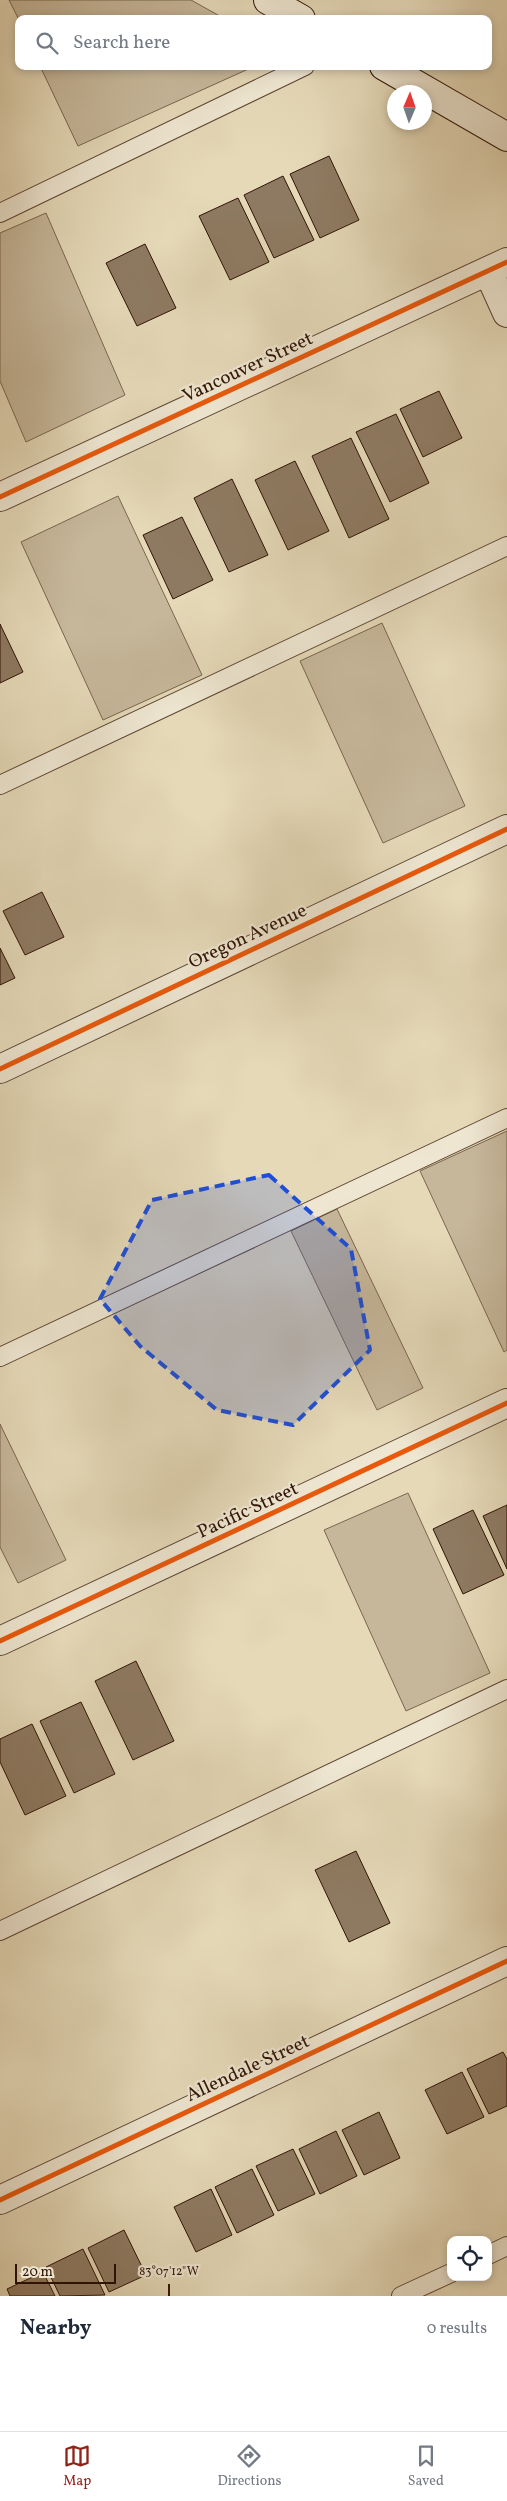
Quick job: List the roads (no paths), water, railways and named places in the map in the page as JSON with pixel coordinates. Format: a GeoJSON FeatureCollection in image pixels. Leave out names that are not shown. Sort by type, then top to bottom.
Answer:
{"type":"FeatureCollection","features":[{"type":"Feature","properties":{"kind":"street"},"geometry":{"type":"LineString","coordinates":[[268,0],[294,15]]}},
{"type":"Feature","properties":{"kind":"street"},"geometry":{"type":"LineString","coordinates":[[391,70],[507,137]]}},
{"type":"Feature","properties":{"kind":"street"},"geometry":{"type":"LineString","coordinates":[[498,267],[507,313]]}},
{"type":"Feature","properties":{"kind":"street","name":"Vancouver Street"},"geometry":{"type":"LineString","coordinates":[[0,497],[498,267]]}},
{"type":"Feature","properties":{"kind":"street","name":"Oregon Avenue"},"geometry":{"type":"LineString","coordinates":[[0,1069],[507,829]]}},
{"type":"Feature","properties":{"kind":"street","name":"Pacific Street"},"geometry":{"type":"LineString","coordinates":[[0,1641],[507,1403]]}},
{"type":"Feature","properties":{"kind":"street","name":"Allendale Street"},"geometry":{"type":"LineString","coordinates":[[0,2200],[507,1960]]}},
{"type":"Feature","properties":{"kind":"lane"},"geometry":{"type":"LineString","coordinates":[[0,213],[298,70]]}},
{"type":"Feature","properties":{"kind":"lane"},"geometry":{"type":"LineString","coordinates":[[0,785],[507,546]]}},
{"type":"Feature","properties":{"kind":"lane"},"geometry":{"type":"LineString","coordinates":[[0,1357],[507,1118]]}},
{"type":"Feature","properties":{"kind":"lane"},"geometry":{"type":"LineString","coordinates":[[0,1931],[507,1689]]}},
{"type":"Feature","properties":{"kind":"lane"},"geometry":{"type":"LineString","coordinates":[[492,2253],[507,2246]]}},
{"type":"Feature","properties":{"kind":"lane"},"geometry":{"type":"LineString","coordinates":[[401,2296],[447,2275]]}}]}
